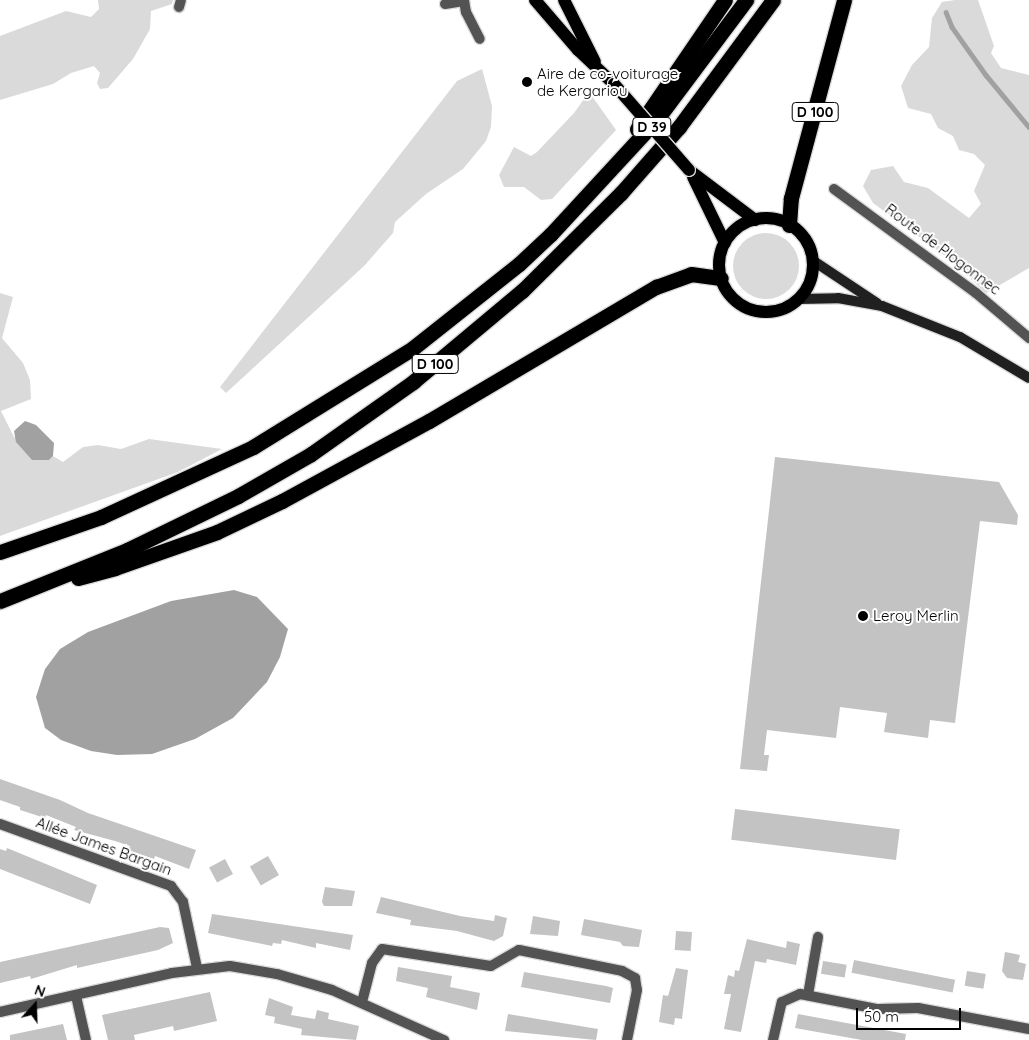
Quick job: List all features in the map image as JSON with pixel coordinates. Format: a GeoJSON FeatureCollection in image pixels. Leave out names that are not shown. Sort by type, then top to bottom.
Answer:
{"type":"FeatureCollection","features":[{"type":"Feature","properties":{"kind":"highway","name":"D 100"},"geometry":{"type":"LineString","coordinates":[[602,181],[725,0]]}},
{"type":"Feature","properties":{"kind":"highway","name":"D 100"},"geometry":{"type":"LineString","coordinates":[[0,552],[92,521],[152,496],[253,447],[331,401],[413,348],[526,258],[602,181],[684,86],[746,0]]}},
{"type":"Feature","properties":{"kind":"highway","name":"D 100"},"geometry":{"type":"LineString","coordinates":[[0,601],[127,550],[238,496],[311,454],[413,382],[522,291],[621,193],[679,126],[772,0]]}},
{"type":"Feature","properties":{"kind":"highway","name":"D 100"},"geometry":{"type":"LineString","coordinates":[[789,225],[791,198],[844,0]]}},
{"type":"Feature","properties":{"kind":"highway"},"geometry":{"type":"LineString","coordinates":[[0,601],[115,568],[255,515],[359,461],[656,287],[692,274],[721,278]]}},
{"type":"Feature","properties":{"kind":"main road","name":"D 39"},"geometry":{"type":"LineString","coordinates":[[535,0],[578,50],[614,84],[689,170],[755,220]]}},
{"type":"Feature","properties":{"kind":"main road","name":"D 39"},"geometry":{"type":"LineString","coordinates":[[564,0],[597,66]]}},
{"type":"Feature","properties":{"kind":"main road","name":"D 39"},"geometry":{"type":"LineString","coordinates":[[689,170],[725,243]]}},
{"type":"Feature","properties":{"kind":"main road"},"geometry":{"type":"LineString","coordinates":[[882,306],[812,260],[801,235],[789,225],[767,219],[755,220],[743,224],[725,243],[720,260],[721,278],[732,298],[753,310],[777,311],[799,299],[838,298],[882,306],[960,336],[1029,378]]}},
{"type":"Feature","properties":{"kind":"main road"},"geometry":{"type":"LineString","coordinates":[[799,299],[807,287],[812,260]]}},
{"type":"Feature","properties":{"kind":"street"},"geometry":{"type":"LineString","coordinates":[[445,4],[464,0],[480,40]]}},
{"type":"Feature","properties":{"kind":"street","name":"Route de Plogonnec"},"geometry":{"type":"LineString","coordinates":[[834,189],[969,288],[1029,338]]}},
{"type":"Feature","properties":{"kind":"street","name":"Allée James Bargain"},"geometry":{"type":"LineString","coordinates":[[0,824],[176,890],[184,902],[197,968]]}},
{"type":"Feature","properties":{"kind":"street"},"geometry":{"type":"LineString","coordinates":[[808,995],[818,938]]}},
{"type":"Feature","properties":{"kind":"street"},"geometry":{"type":"LineString","coordinates":[[362,1002],[372,963],[382,949],[490,966],[519,950],[622,971],[635,978],[637,990],[627,1040]]}},
{"type":"Feature","properties":{"kind":"street"},"geometry":{"type":"LineString","coordinates":[[0,1012],[197,968],[230,966],[257,970],[321,986],[362,1002],[444,1040]]}},
{"type":"Feature","properties":{"kind":"street"},"geometry":{"type":"LineString","coordinates":[[773,1040],[782,1002],[792,995],[808,995],[877,1009],[918,1008],[1029,1028]]}},
{"type":"Feature","properties":{"kind":"street"},"geometry":{"type":"LineString","coordinates":[[76,996],[86,1040]]}},
{"type":"Feature","properties":{"kind":"shaded area"},"geometry":{"type":"Polygon","coordinates":[[[98,0],[173,0],[172,4],[151,11],[150,29],[133,59],[108,88],[100,89],[97,83],[100,73],[94,66],[71,73],[53,84],[0,100],[0,36],[66,11],[91,17],[99,9],[98,0]]]}},
{"type":"Feature","properties":{"kind":"shaded area"},"geometry":{"type":"Polygon","coordinates":[[[978,0],[994,46],[991,53],[1001,68],[1029,75],[1029,268],[986,293],[948,258],[873,203],[863,186],[871,170],[893,166],[904,182],[928,188],[969,218],[981,204],[974,191],[985,165],[974,154],[959,150],[953,136],[938,128],[931,114],[908,108],[901,86],[912,65],[929,47],[932,18],[942,2],[978,0]]]}},
{"type":"Feature","properties":{"kind":"shaded area"},"geometry":{"type":"Polygon","coordinates":[[[482,69],[492,106],[491,127],[486,141],[463,169],[426,194],[395,222],[393,233],[364,266],[226,393],[220,387],[457,81],[482,69]]]}},
{"type":"Feature","properties":{"kind":"shaded area"},"geometry":{"type":"Polygon","coordinates":[[[589,92],[616,130],[552,199],[541,200],[524,187],[504,187],[499,175],[514,147],[531,156],[537,152],[574,113],[589,92]]]}},
{"type":"Feature","properties":{"kind":"shaded area"},"geometry":{"type":"Polygon","coordinates":[[[766,233],[779,236],[789,243],[796,253],[799,266],[796,279],[789,289],[779,296],[766,299],[753,296],[743,289],[736,279],[733,266],[736,253],[743,243],[753,236],[766,233]]]}},
{"type":"Feature","properties":{"kind":"shaded area"},"geometry":{"type":"Polygon","coordinates":[[[0,293],[13,297],[2,338],[23,363],[30,380],[31,399],[1,411],[14,437],[49,460],[53,456],[63,462],[83,447],[98,445],[121,449],[149,439],[222,449],[178,472],[0,536],[0,293]]]}},
{"type":"Feature","properties":{"kind":"shaded area"},"geometry":{"type":"Polygon","coordinates":[[[25,421],[36,425],[54,443],[53,456],[49,460],[32,460],[16,442],[14,431],[25,421]]]}},
{"type":"Feature","properties":{"kind":"shaded area"},"geometry":{"type":"Polygon","coordinates":[[[234,590],[257,597],[288,629],[280,657],[267,682],[233,718],[195,739],[152,754],[117,755],[91,751],[61,740],[45,728],[36,697],[45,669],[60,649],[88,632],[171,601],[234,590]]]}},
{"type":"Feature","properties":{"kind":"building","name":"Leroy Merlin"},"geometry":{"type":"Polygon","coordinates":[[[775,457],[999,482],[1018,515],[1017,525],[980,521],[955,723],[930,720],[928,738],[884,732],[887,713],[840,707],[836,738],[767,730],[764,755],[769,755],[767,771],[740,769],[775,457]]]}},
{"type":"Feature","properties":{"kind":"building"},"geometry":{"type":"Polygon","coordinates":[[[0,779],[60,800],[88,813],[196,850],[189,869],[155,856],[154,859],[128,850],[130,846],[74,830],[76,827],[46,815],[45,818],[20,810],[20,807],[0,800],[0,779]]]}},
{"type":"Feature","properties":{"kind":"building"},"geometry":{"type":"Polygon","coordinates":[[[735,809],[900,829],[896,860],[731,840],[735,809]]]}},
{"type":"Feature","properties":{"kind":"building"},"geometry":{"type":"Polygon","coordinates":[[[7,848],[97,885],[90,904],[0,869],[0,849],[6,851],[7,848]]]}},
{"type":"Feature","properties":{"kind":"building"},"geometry":{"type":"Polygon","coordinates":[[[268,856],[279,875],[261,886],[250,867],[268,856]]]}},
{"type":"Feature","properties":{"kind":"building"},"geometry":{"type":"Polygon","coordinates":[[[225,859],[233,874],[217,882],[209,867],[225,859]]]}},
{"type":"Feature","properties":{"kind":"building"},"geometry":{"type":"Polygon","coordinates":[[[325,887],[355,891],[352,906],[324,906],[322,902],[325,887]]]}},
{"type":"Feature","properties":{"kind":"building"},"geometry":{"type":"Polygon","coordinates":[[[381,897],[460,916],[494,921],[495,915],[507,918],[503,936],[494,941],[457,931],[410,925],[411,920],[376,913],[381,897]]]}},
{"type":"Feature","properties":{"kind":"building"},"geometry":{"type":"Polygon","coordinates":[[[212,914],[353,935],[350,950],[316,943],[316,948],[282,940],[281,944],[273,943],[272,946],[208,933],[212,914]]]}},
{"type":"Feature","properties":{"kind":"building"},"geometry":{"type":"Polygon","coordinates":[[[533,916],[560,921],[558,936],[530,934],[533,916]]]}},
{"type":"Feature","properties":{"kind":"building"},"geometry":{"type":"Polygon","coordinates":[[[584,919],[642,930],[639,947],[623,946],[620,942],[581,935],[584,919]]]}},
{"type":"Feature","properties":{"kind":"building"},"geometry":{"type":"Polygon","coordinates":[[[160,927],[169,928],[173,943],[158,950],[77,968],[77,965],[31,979],[30,976],[0,983],[0,962],[160,927]]]}},
{"type":"Feature","properties":{"kind":"building"},"geometry":{"type":"Polygon","coordinates":[[[676,931],[692,932],[691,951],[675,950],[676,931]]]}},
{"type":"Feature","properties":{"kind":"building"},"geometry":{"type":"Polygon","coordinates":[[[747,939],[786,948],[787,941],[800,944],[796,965],[767,959],[766,963],[755,961],[741,1032],[724,1029],[731,994],[724,994],[728,975],[734,977],[735,970],[739,971],[747,939]]]}},
{"type":"Feature","properties":{"kind":"building"},"geometry":{"type":"Polygon","coordinates":[[[1005,952],[1020,955],[1018,962],[1026,964],[1023,980],[1007,978],[1002,971],[1005,952]]]}},
{"type":"Feature","properties":{"kind":"building"},"geometry":{"type":"Polygon","coordinates":[[[854,960],[955,980],[953,992],[852,973],[854,960]]]}},
{"type":"Feature","properties":{"kind":"building"},"geometry":{"type":"Polygon","coordinates":[[[823,961],[847,965],[845,978],[821,974],[823,961]]]}},
{"type":"Feature","properties":{"kind":"building"},"geometry":{"type":"Polygon","coordinates":[[[398,967],[452,976],[450,987],[480,993],[477,1010],[426,997],[428,988],[396,981],[398,967]]]}},
{"type":"Feature","properties":{"kind":"building"},"geometry":{"type":"Polygon","coordinates":[[[676,968],[688,970],[682,1019],[675,1018],[674,1025],[659,1022],[663,995],[668,996],[676,968]]]}},
{"type":"Feature","properties":{"kind":"building"},"geometry":{"type":"Polygon","coordinates":[[[967,971],[986,974],[983,989],[965,986],[967,971]]]}},
{"type":"Feature","properties":{"kind":"building"},"geometry":{"type":"Polygon","coordinates":[[[524,972],[613,988],[610,1003],[521,987],[524,972]]]}},
{"type":"Feature","properties":{"kind":"building"},"geometry":{"type":"Polygon","coordinates":[[[210,992],[217,1021],[174,1031],[173,1026],[134,1035],[135,1040],[108,1040],[102,1015],[210,992]]]}},
{"type":"Feature","properties":{"kind":"building"},"geometry":{"type":"Polygon","coordinates":[[[269,998],[293,1007],[291,1015],[315,1019],[317,1010],[329,1013],[328,1019],[359,1026],[356,1040],[301,1035],[302,1029],[274,1023],[275,1017],[265,1015],[269,998]]]}},
{"type":"Feature","properties":{"kind":"building"},"geometry":{"type":"Polygon","coordinates":[[[508,1014],[598,1029],[596,1040],[505,1031],[508,1014]]]}},
{"type":"Feature","properties":{"kind":"building"},"geometry":{"type":"Polygon","coordinates":[[[798,1014],[906,1034],[905,1040],[862,1040],[795,1028],[798,1014]]]}},
{"type":"Feature","properties":{"kind":"building"},"geometry":{"type":"Polygon","coordinates":[[[63,1024],[67,1040],[10,1040],[10,1035],[63,1024]]]}},
{"type":"Feature","properties":{"kind":"waterway"},"geometry":{"type":"LineString","coordinates":[[946,12],[952,27],[986,75],[1029,127]]}},
{"type":"Feature","properties":{"kind":"place","name":"Aire de co-voiturage de Kergariou"},"geometry":{"type":"Point","coordinates":[527,82]}},
{"type":"Feature","properties":{"kind":"place","name":"Leroy Merlin"},"geometry":{"type":"Point","coordinates":[863,616]}}]}
